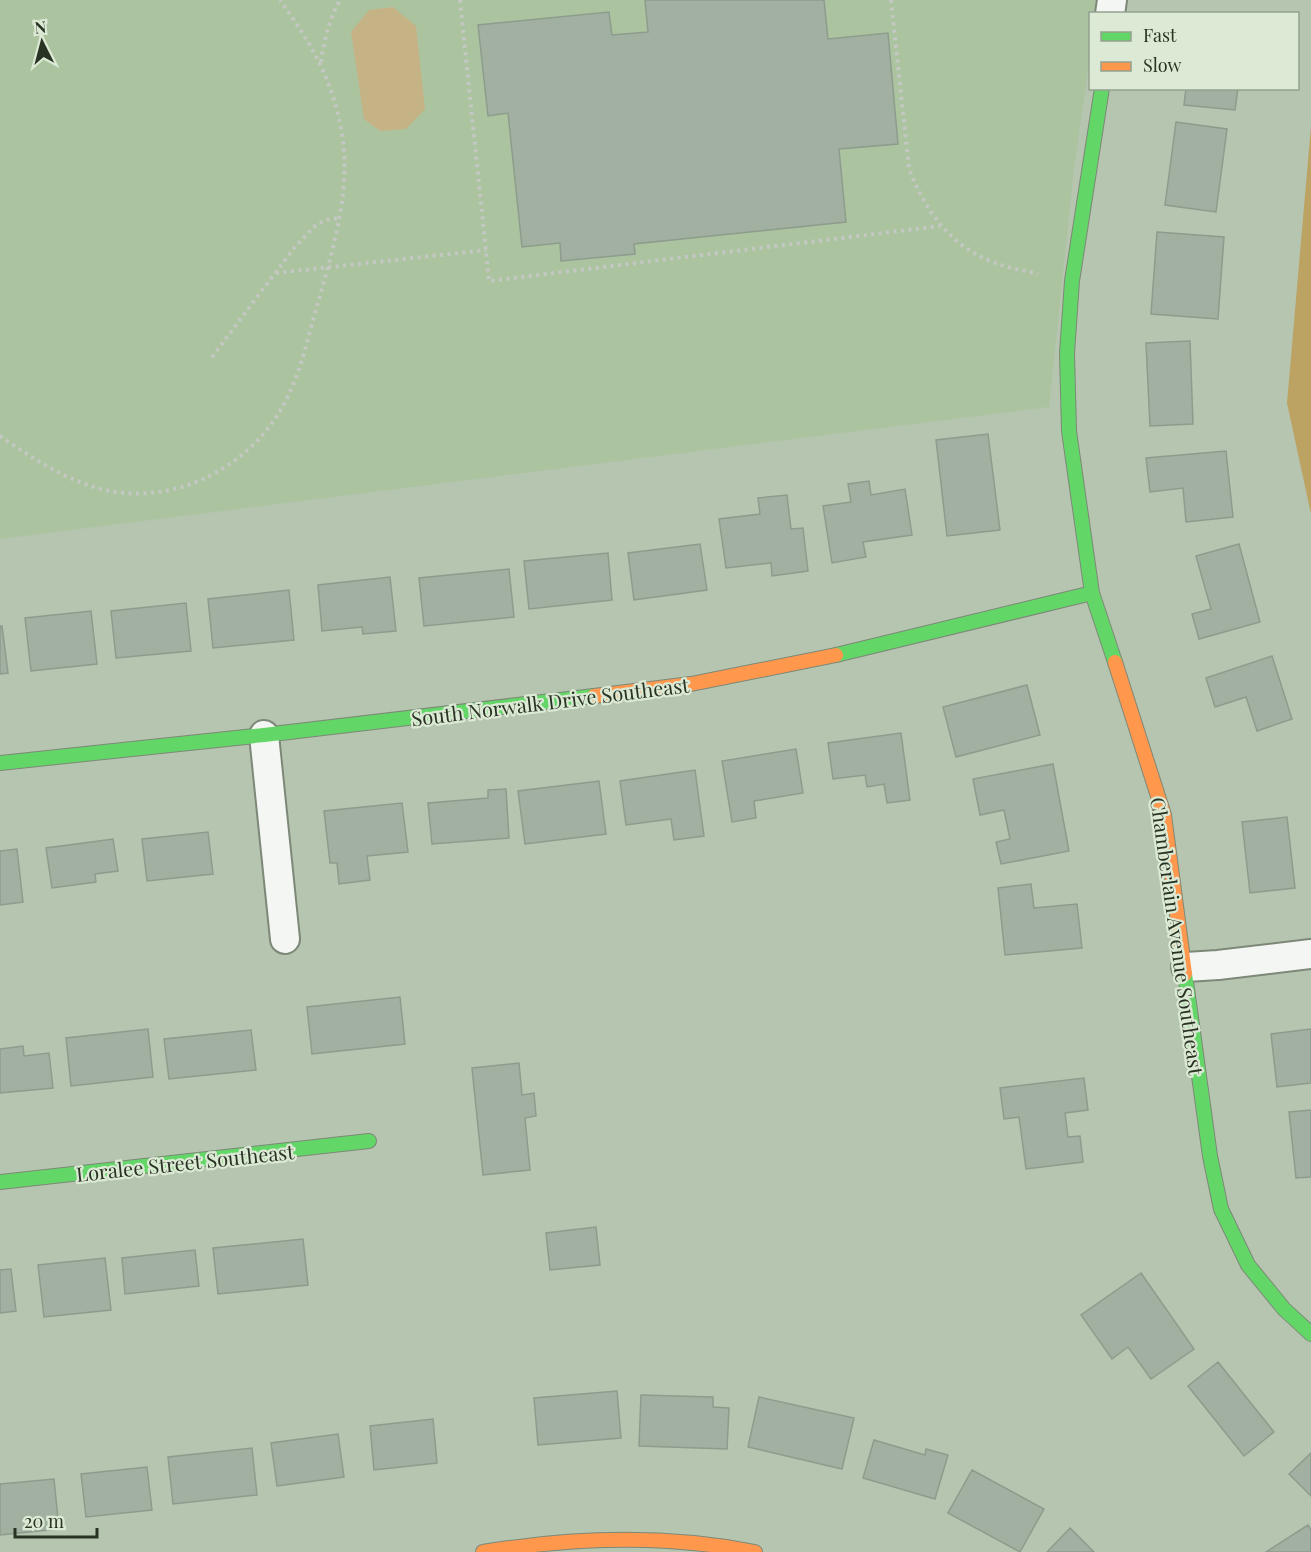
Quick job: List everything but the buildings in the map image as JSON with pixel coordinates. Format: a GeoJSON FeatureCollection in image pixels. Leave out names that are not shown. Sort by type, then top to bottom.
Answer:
{"type":"FeatureCollection","features":[{"type":"Feature","properties":{"kind":"street","name":"Chamberlain Avenue Southeast"},"geometry":{"type":"LineString","coordinates":[[1102,90],[1072,282],[1067,353],[1069,431],[1092,593],[1164,815],[1210,1156],[1221,1209],[1248,1265],[1284,1309],[1311,1334]]}},
{"type":"Feature","properties":{"kind":"street","name":"South Norwalk Drive Southeast"},"geometry":{"type":"LineString","coordinates":[[0,763],[264,735],[691,684],[845,653],[1092,593]]}},
{"type":"Feature","properties":{"kind":"street"},"geometry":{"type":"LineString","coordinates":[[264,735],[285,939]]}},
{"type":"Feature","properties":{"kind":"street"},"geometry":{"type":"LineString","coordinates":[[1186,967],[1218,966],[1311,954]]}},
{"type":"Feature","properties":{"kind":"street","name":"Loralee Street Southeast"},"geometry":{"type":"LineString","coordinates":[[0,1182],[369,1141]]}},
{"type":"Feature","properties":{"kind":"street"},"geometry":{"type":"LineString","coordinates":[[483,1552],[561,1542],[645,1538],[735,1547],[755,1552]]}},
{"type":"Feature","properties":{"kind":"path"},"geometry":{"type":"LineString","coordinates":[[0,436],[41,464],[90,486],[129,495],[160,493],[206,479],[243,455],[267,431],[286,401],[304,352],[339,218],[345,184],[344,152],[339,123],[321,63],[280,0]]}},
{"type":"Feature","properties":{"kind":"path"},"geometry":{"type":"LineString","coordinates":[[321,63],[331,18],[340,0]]}},
{"type":"Feature","properties":{"kind":"path"},"geometry":{"type":"LineString","coordinates":[[460,0],[489,281],[940,226]]}},
{"type":"Feature","properties":{"kind":"path"},"geometry":{"type":"LineString","coordinates":[[891,0],[909,169],[919,194],[940,226],[964,246],[992,262],[1038,274]]}},
{"type":"Feature","properties":{"kind":"path"},"geometry":{"type":"LineString","coordinates":[[212,357],[315,226],[325,220],[339,218]]}},
{"type":"Feature","properties":{"kind":"path"},"geometry":{"type":"LineString","coordinates":[[276,273],[486,250]]}},
{"type":"Feature","properties":{"kind":"shaded area"},"geometry":{"type":"Polygon","coordinates":[[[0,0],[1099,0],[1097,12],[1089,12],[1089,63],[1074,168],[1049,407],[0,539],[0,0]]]}},
{"type":"Feature","properties":{"kind":"shaded area"},"geometry":{"type":"Polygon","coordinates":[[[393,7],[416,26],[425,109],[406,129],[380,131],[364,119],[351,32],[369,10],[393,7]]]}},
{"type":"Feature","properties":{"kind":"shaded area"},"geometry":{"type":"Polygon","coordinates":[[[1311,126],[1311,514],[1287,403],[1311,126]]]}},
{"type":"Feature","properties":{"kind":"traffic: fast"},"geometry":{"type":"LineString","coordinates":[[1102,90],[1072,281],[1067,353],[1069,431],[1092,593],[1115,662]]}},
{"type":"Feature","properties":{"kind":"traffic: fast"},"geometry":{"type":"LineString","coordinates":[[836,655],[1092,593]]}},
{"type":"Feature","properties":{"kind":"traffic: fast"},"geometry":{"type":"LineString","coordinates":[[0,763],[594,696]]}},
{"type":"Feature","properties":{"kind":"traffic: fast"},"geometry":{"type":"LineString","coordinates":[[1185,974],[1210,1156],[1221,1209],[1248,1265],[1284,1309],[1311,1334]]}},
{"type":"Feature","properties":{"kind":"traffic: fast"},"geometry":{"type":"LineString","coordinates":[[0,1182],[369,1141]]}},
{"type":"Feature","properties":{"kind":"traffic: slow"},"geometry":{"type":"LineString","coordinates":[[594,696],[691,684],[836,655]]}},
{"type":"Feature","properties":{"kind":"traffic: slow"},"geometry":{"type":"LineString","coordinates":[[1115,662],[1164,815],[1185,974]]}},
{"type":"Feature","properties":{"kind":"traffic: slow"},"geometry":{"type":"LineString","coordinates":[[483,1552],[551,1543],[619,1540],[687,1542],[755,1552]]}}]}
